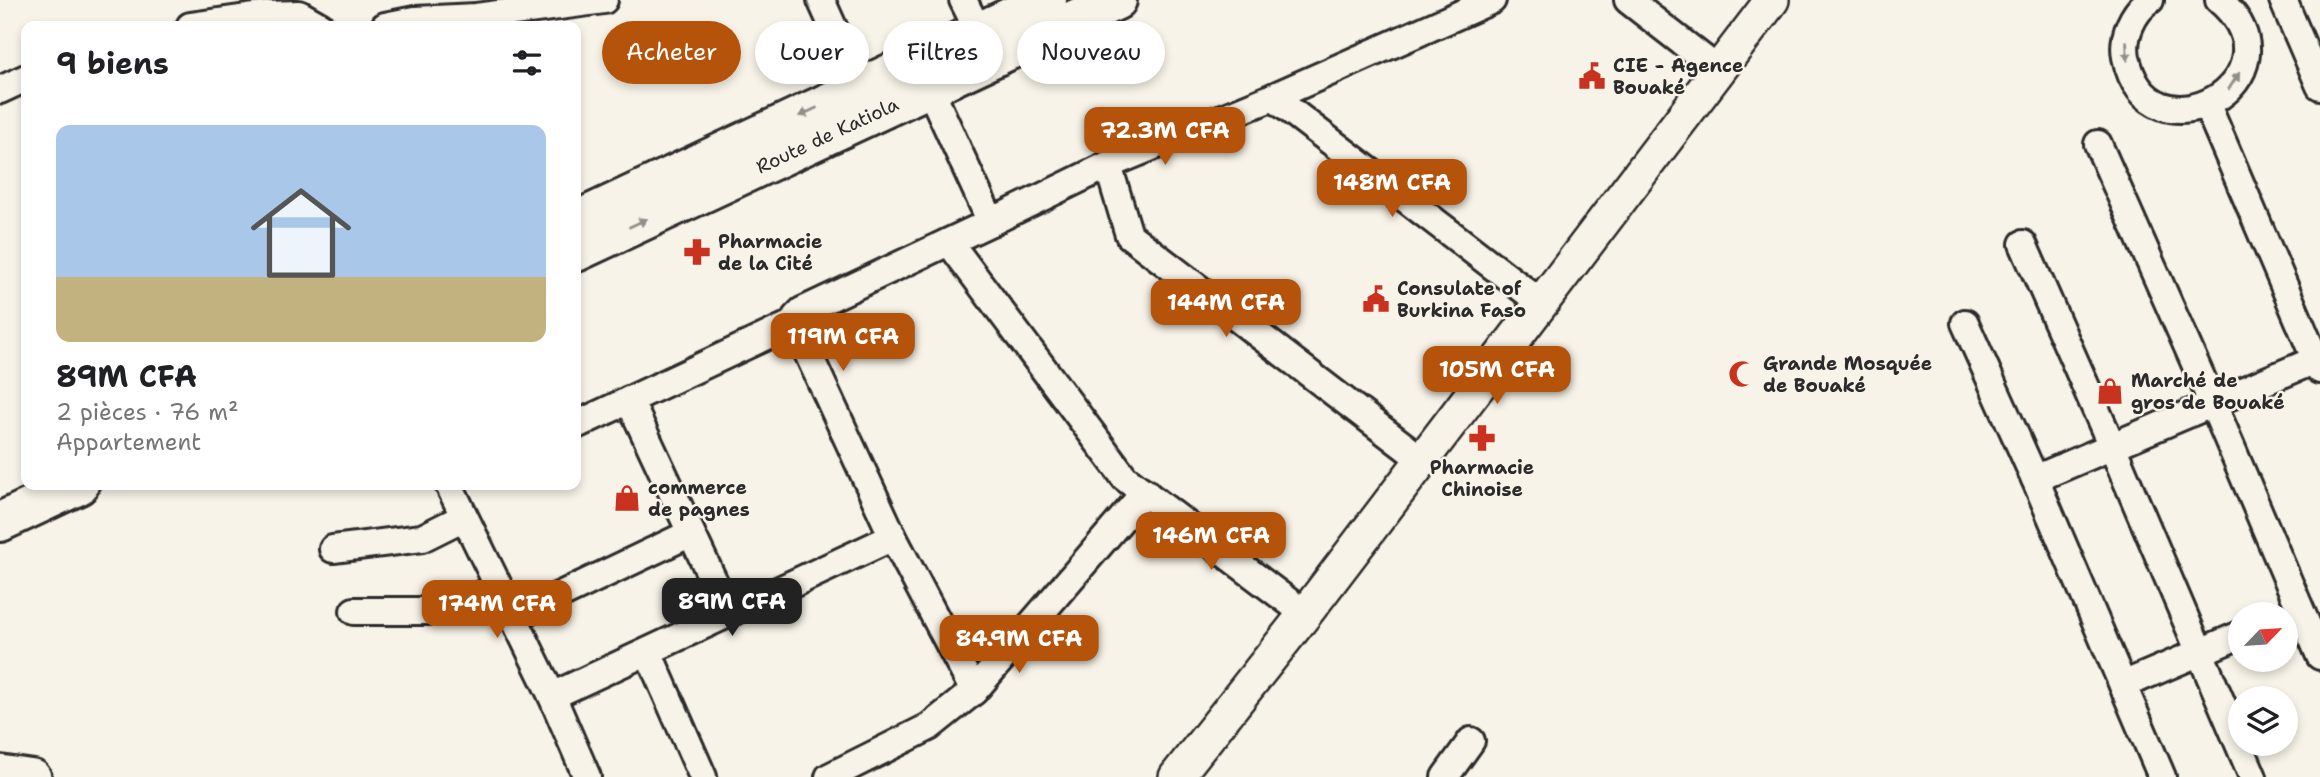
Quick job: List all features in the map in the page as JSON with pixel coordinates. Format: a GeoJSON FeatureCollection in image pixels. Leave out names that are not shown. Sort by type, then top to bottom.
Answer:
{"type":"FeatureCollection","features":[{"type":"Feature","properties":{"kind":"highway","name":"Route de Katiola"},"geometry":{"type":"LineString","coordinates":[[581,219],[860,87],[971,16],[1047,0]]}},
{"type":"Feature","properties":{"kind":"highway","name":"Route de Katiola"},"geometry":{"type":"LineString","coordinates":[[581,250],[1117,0]]}},
{"type":"Feature","properties":{"kind":"highway"},"geometry":{"type":"LineString","coordinates":[[0,495],[21,484]]}},
{"type":"Feature","properties":{"kind":"highway"},"geometry":{"type":"LineString","coordinates":[[0,522],[68,490]]}},
{"type":"Feature","properties":{"kind":"main road"},"geometry":{"type":"LineString","coordinates":[[1176,777],[1305,614],[1772,0]]}},
{"type":"Feature","properties":{"kind":"main road"},"geometry":{"type":"LineString","coordinates":[[0,772],[34,777]]}},
{"type":"Feature","properties":{"kind":"street"},"geometry":{"type":"LineString","coordinates":[[410,21],[476,17],[604,0]]}},
{"type":"Feature","properties":{"kind":"street"},"geometry":{"type":"LineString","coordinates":[[821,0],[860,87]]}},
{"type":"Feature","properties":{"kind":"street"},"geometry":{"type":"LineString","coordinates":[[581,423],[793,323],[802,311],[1108,165],[1273,97],[1492,0]]}},
{"type":"Feature","properties":{"kind":"street"},"geometry":{"type":"LineString","coordinates":[[1628,0],[1718,70]]}},
{"type":"Feature","properties":{"kind":"street"},"geometry":{"type":"LineString","coordinates":[[2150,0],[2134,16],[2127,33],[2125,52],[2129,71],[2139,88],[2154,100],[2172,108],[2190,109],[2207,105],[2223,96],[2234,85],[2241,71],[2245,55],[2244,39],[2233,3]]}},
{"type":"Feature","properties":{"kind":"street"},"geometry":{"type":"LineString","coordinates":[[2283,0],[2320,86]]}},
{"type":"Feature","properties":{"kind":"street"},"geometry":{"type":"LineString","coordinates":[[270,20],[299,14],[311,21]]}},
{"type":"Feature","properties":{"kind":"street"},"geometry":{"type":"LineString","coordinates":[[0,90],[21,80]]}},
{"type":"Feature","properties":{"kind":"street"},"geometry":{"type":"LineString","coordinates":[[929,87],[991,222]]}},
{"type":"Feature","properties":{"kind":"street"},"geometry":{"type":"LineString","coordinates":[[1273,97],[1541,303]]}},
{"type":"Feature","properties":{"kind":"street"},"geometry":{"type":"LineString","coordinates":[[2035,479],[2213,404],[2319,363],[2207,105]]}},
{"type":"Feature","properties":{"kind":"street"},"geometry":{"type":"LineString","coordinates":[[2098,144],[2302,609],[2320,656]]}},
{"type":"Feature","properties":{"kind":"street"},"geometry":{"type":"LineString","coordinates":[[1108,165],[1129,235],[1422,460]]}},
{"type":"Feature","properties":{"kind":"street"},"geometry":{"type":"LineString","coordinates":[[948,242],[1125,478],[1305,614]]}},
{"type":"Feature","properties":{"kind":"street"},"geometry":{"type":"LineString","coordinates":[[2023,244],[2253,777]]}},
{"type":"Feature","properties":{"kind":"street"},"geometry":{"type":"LineString","coordinates":[[793,323],[893,537],[974,691]]}},
{"type":"Feature","properties":{"kind":"street"},"geometry":{"type":"LineString","coordinates":[[1965,323],[2035,479],[2162,777]]}},
{"type":"Feature","properties":{"kind":"street"},"geometry":{"type":"LineString","coordinates":[[629,400],[729,614]]}},
{"type":"Feature","properties":{"kind":"street"},"geometry":{"type":"LineString","coordinates":[[451,490],[587,777]]}},
{"type":"Feature","properties":{"kind":"street"},"geometry":{"type":"LineString","coordinates":[[829,777],[929,727],[974,691],[1146,492]]}},
{"type":"Feature","properties":{"kind":"street"},"geometry":{"type":"LineString","coordinates":[[333,549],[422,538],[464,517]]}},
{"type":"Feature","properties":{"kind":"street"},"geometry":{"type":"LineString","coordinates":[[512,618],[691,533]]}},
{"type":"Feature","properties":{"kind":"street"},"geometry":{"type":"LineString","coordinates":[[551,696],[893,537]]}},
{"type":"Feature","properties":{"kind":"street"},"geometry":{"type":"LineString","coordinates":[[354,611],[428,611],[461,605],[498,587]]}},
{"type":"Feature","properties":{"kind":"street"},"geometry":{"type":"LineString","coordinates":[[2123,685],[2228,640]]}},
{"type":"Feature","properties":{"kind":"street"},"geometry":{"type":"LineString","coordinates":[[648,652],[703,777]]}},
{"type":"Feature","properties":{"kind":"street"},"geometry":{"type":"LineString","coordinates":[[1445,777],[1471,741]]}},
{"type":"Feature","properties":{"kind":"place","name":"CIE - Agence Bouaké"},"geometry":{"type":"Point","coordinates":[1592,76]}},
{"type":"Feature","properties":{"kind":"place","name":"Pharmacie de la Cité"},"geometry":{"type":"Point","coordinates":[697,252]}},
{"type":"Feature","properties":{"kind":"place","name":"Consulate of Burkina Faso"},"geometry":{"type":"Point","coordinates":[1376,299]}},
{"type":"Feature","properties":{"kind":"place","name":"Grande Mosquée de Bouaké"},"geometry":{"type":"Point","coordinates":[1742,374]}},
{"type":"Feature","properties":{"kind":"place","name":"Marché de gros de Bouaké"},"geometry":{"type":"Point","coordinates":[2110,391]}},
{"type":"Feature","properties":{"kind":"place","name":"Pharmacie Chinoise"},"geometry":{"type":"Point","coordinates":[1482,438]}},
{"type":"Feature","properties":{"kind":"place","name":"commerce de pagnes"},"geometry":{"type":"Point","coordinates":[627,498]}}]}
